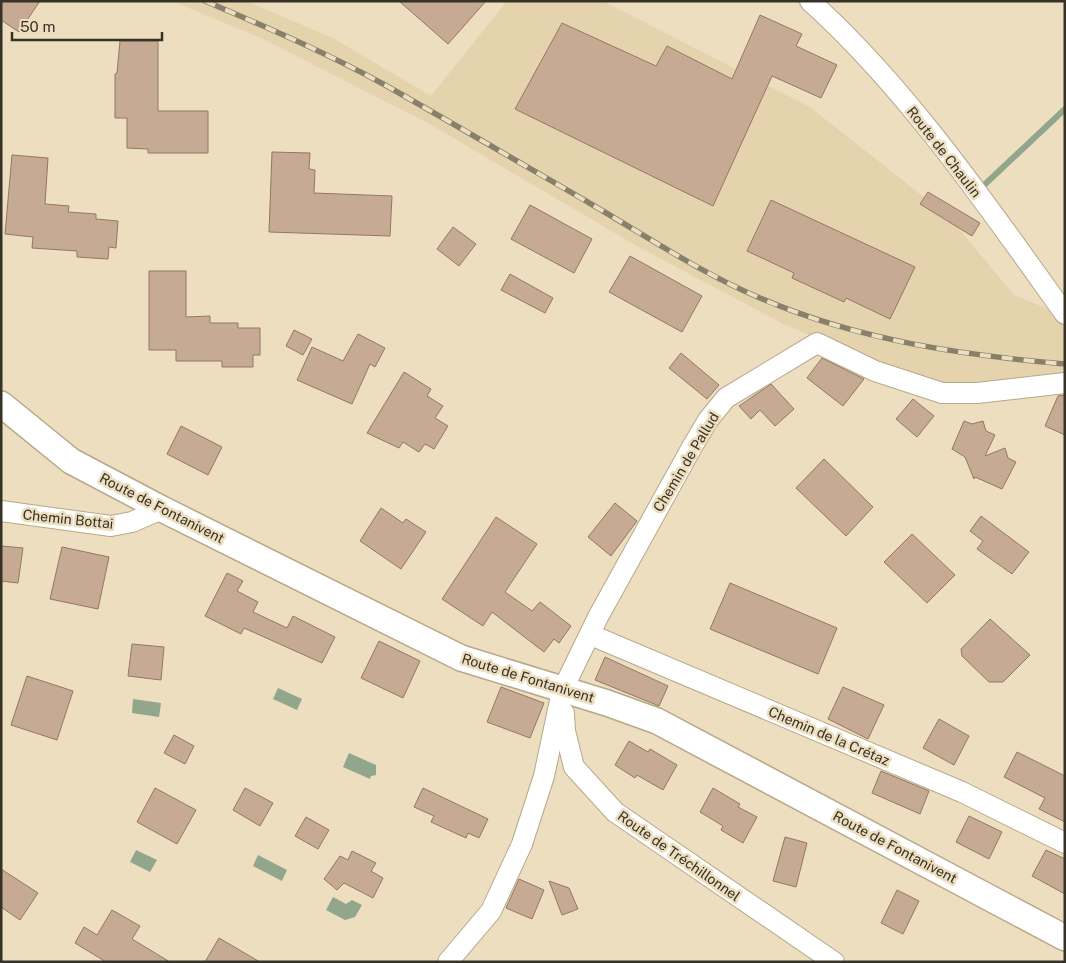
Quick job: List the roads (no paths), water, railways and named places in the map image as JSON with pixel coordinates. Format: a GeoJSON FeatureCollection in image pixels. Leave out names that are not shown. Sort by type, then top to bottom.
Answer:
{"type":"FeatureCollection","features":[{"type":"Feature","properties":{"kind":"street","name":"Route de Chaulin"},"geometry":{"type":"LineString","coordinates":[[810,1],[866,56],[910,107],[996,219],[1065,314]]}},
{"type":"Feature","properties":{"kind":"street","name":"Chemin de Pallud"},"geometry":{"type":"LineString","coordinates":[[448,962],[491,911],[522,844],[544,776],[562,691],[598,617],[708,420],[726,398],[817,342],[874,370],[942,393],[977,393],[1065,383]]}},
{"type":"Feature","properties":{"kind":"street","name":"Route de Fontanivent"},"geometry":{"type":"LineString","coordinates":[[1,404],[71,461],[162,509],[461,658],[562,691],[607,703],[657,721],[1065,938]]}},
{"type":"Feature","properties":{"kind":"street","name":"Chemin Bottai"},"geometry":{"type":"LineString","coordinates":[[1,511],[111,526],[132,522],[162,509]]}},
{"type":"Feature","properties":{"kind":"street","name":"Chemin de la Crétaz"},"geometry":{"type":"LineString","coordinates":[[590,635],[962,792],[1065,843]]}},
{"type":"Feature","properties":{"kind":"street","name":"Route de Tréchillonnel"},"geometry":{"type":"LineString","coordinates":[[562,691],[565,731],[574,767],[615,812],[834,962]]}},
{"type":"Feature","properties":{"kind":"waterway"},"geometry":{"type":"LineString","coordinates":[[980,189],[1065,109]]}},
{"type":"Feature","properties":{"kind":"railway"},"geometry":{"type":"LineString","coordinates":[[205,1],[363,73],[695,266],[760,298],[797,313],[872,335],[987,356],[1065,364]]}}]}
